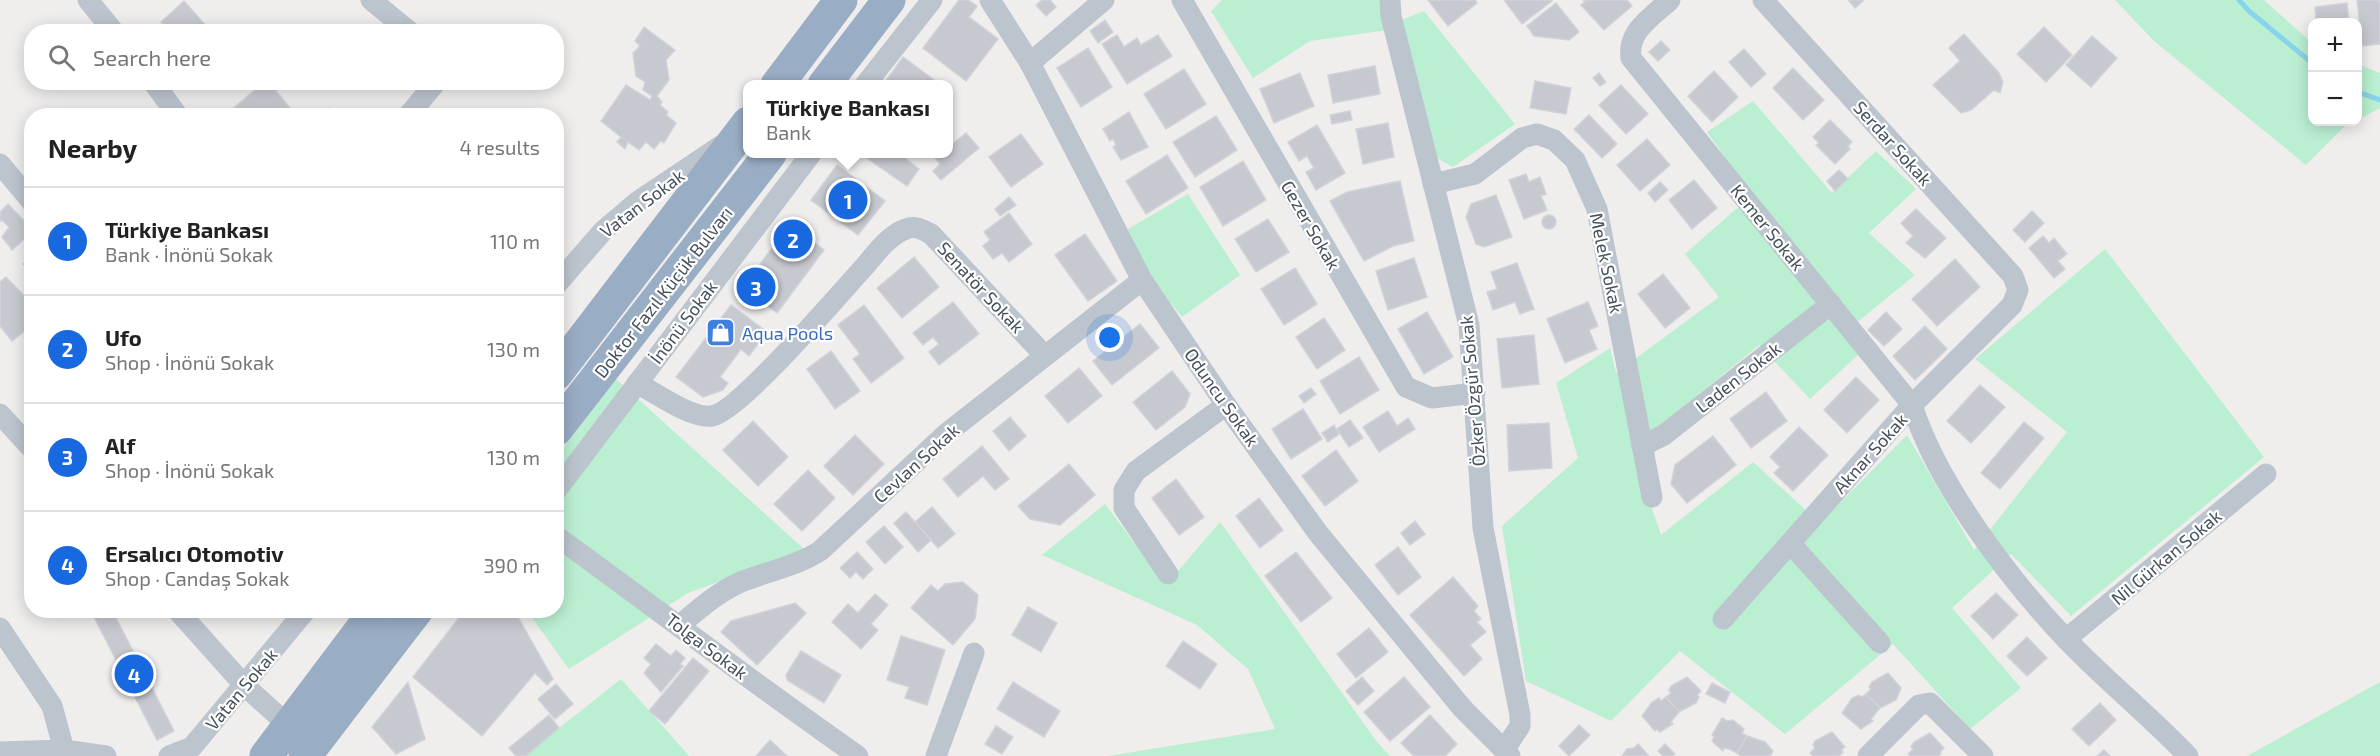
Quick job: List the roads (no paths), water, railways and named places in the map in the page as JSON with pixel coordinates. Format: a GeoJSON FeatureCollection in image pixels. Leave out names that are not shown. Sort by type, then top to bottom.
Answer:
{"type":"FeatureCollection","features":[{"type":"Feature","properties":{"kind":"highway"},"geometry":{"type":"LineString","coordinates":[[780,80],[841,0]]}},
{"type":"Feature","properties":{"kind":"highway"},"geometry":{"type":"LineString","coordinates":[[827,80],[889,0]]}},
{"type":"Feature","properties":{"kind":"highway","name":"Doktor Fazıl Küçük Bulvarı"},"geometry":{"type":"LineString","coordinates":[[564,363],[743,128]]}},
{"type":"Feature","properties":{"kind":"highway","name":"Doktor Fazıl Küçük Bulvarı"},"geometry":{"type":"LineString","coordinates":[[564,420],[766,158]]}},
{"type":"Feature","properties":{"kind":"highway"},"geometry":{"type":"LineString","coordinates":[[266,756],[370,618]]}},
{"type":"Feature","properties":{"kind":"highway"},"geometry":{"type":"LineString","coordinates":[[305,756],[411,618]]}},
{"type":"Feature","properties":{"kind":"highway"},"geometry":{"type":"LineString","coordinates":[[324,756],[338,734],[362,682]]}},
{"type":"Feature","properties":{"kind":"street"},"geometry":{"type":"LineString","coordinates":[[88,0],[108,24]]}},
{"type":"Feature","properties":{"kind":"street"},"geometry":{"type":"LineString","coordinates":[[371,0],[401,24]]}},
{"type":"Feature","properties":{"kind":"street"},"geometry":{"type":"LineString","coordinates":[[868,80],[932,0]]}},
{"type":"Feature","properties":{"kind":"street","name":"Oduncu Sokak"},"geometry":{"type":"LineString","coordinates":[[990,0],[1030,63],[1142,280],[1226,405],[1318,533],[1420,659],[1463,709],[1507,753]]}},
{"type":"Feature","properties":{"kind":"street"},"geometry":{"type":"LineString","coordinates":[[1030,63],[1104,0]]}},
{"type":"Feature","properties":{"kind":"street","name":"Gezer Sokak"},"geometry":{"type":"LineString","coordinates":[[1182,0],[1406,387],[1432,398],[1475,393]]}},
{"type":"Feature","properties":{"kind":"street","name":"Özker Özgür Sokak"},"geometry":{"type":"LineString","coordinates":[[1390,0],[1391,16],[1469,325],[1483,528],[1520,715],[1520,726],[1507,753]]}},
{"type":"Feature","properties":{"kind":"street","name":"Kemer Sokak"},"geometry":{"type":"LineString","coordinates":[[1670,0],[1634,34],[1629,46],[1631,58],[1912,405],[1922,434],[1986,544],[2066,639],[2188,756]]}},
{"type":"Feature","properties":{"kind":"street","name":"Serdar Sokak"},"geometry":{"type":"LineString","coordinates":[[1763,0],[2013,276],[2018,290]]}},
{"type":"Feature","properties":{"kind":"street"},"geometry":{"type":"LineString","coordinates":[[159,90],[172,108]]}},
{"type":"Feature","properties":{"kind":"street"},"geometry":{"type":"LineString","coordinates":[[415,108],[429,90]]}},
{"type":"Feature","properties":{"kind":"street","name":"Vatan Sokak"},"geometry":{"type":"LineString","coordinates":[[564,276],[603,231],[637,202],[743,128]]}},
{"type":"Feature","properties":{"kind":"street","name":"Melek Sokak"},"geometry":{"type":"LineString","coordinates":[[1433,184],[1475,174],[1522,138],[1537,134],[1554,140],[1575,160],[1597,209],[1652,497]]}},
{"type":"Feature","properties":{"kind":"street","name":"İnönü Sokak"},"geometry":{"type":"LineString","coordinates":[[564,480],[807,158]]}},
{"type":"Feature","properties":{"kind":"street"},"geometry":{"type":"LineString","coordinates":[[2,171],[24,194]]}},
{"type":"Feature","properties":{"kind":"street","name":"Senatör Sokak"},"geometry":{"type":"LineString","coordinates":[[637,383],[696,415],[713,416],[753,387],[882,247],[907,228],[918,227],[931,234],[1045,356]]}},
{"type":"Feature","properties":{"kind":"street","name":"Cevlan Sokak"},"geometry":{"type":"LineString","coordinates":[[680,625],[724,591],[742,581],[804,561],[819,551],[948,433],[1142,280]]}},
{"type":"Feature","properties":{"kind":"street","name":"Aknar Sokak"},"geometry":{"type":"LineString","coordinates":[[1723,619],[1912,405],[2012,304],[2018,290]]}},
{"type":"Feature","properties":{"kind":"street","name":"Laden Sokak"},"geometry":{"type":"LineString","coordinates":[[1642,446],[1664,435],[1831,304]]}},
{"type":"Feature","properties":{"kind":"street"},"geometry":{"type":"LineString","coordinates":[[1168,574],[1124,508],[1124,489],[1136,471],[1226,405]]}},
{"type":"Feature","properties":{"kind":"street"},"geometry":{"type":"LineString","coordinates":[[0,414],[24,440]]}},
{"type":"Feature","properties":{"kind":"street","name":"Nil Gürkan Sokak"},"geometry":{"type":"LineString","coordinates":[[2066,639],[2266,474]]}},
{"type":"Feature","properties":{"kind":"street","name":"Tolga Sokak"},"geometry":{"type":"LineString","coordinates":[[564,542],[680,625],[766,692],[858,756]]}},
{"type":"Feature","properties":{"kind":"street"},"geometry":{"type":"LineString","coordinates":[[1790,543],[1880,644]]}},
{"type":"Feature","properties":{"kind":"street"},"geometry":{"type":"LineString","coordinates":[[184,618],[244,686],[289,726]]}},
{"type":"Feature","properties":{"kind":"street","name":"Vatan Sokak"},"geometry":{"type":"LineString","coordinates":[[169,756],[192,747],[299,618]]}},
{"type":"Feature","properties":{"kind":"street"},"geometry":{"type":"LineString","coordinates":[[0,628],[52,706],[64,750]]}},
{"type":"Feature","properties":{"kind":"street"},"geometry":{"type":"LineString","coordinates":[[936,756],[974,653]]}},
{"type":"Feature","properties":{"kind":"street"},"geometry":{"type":"LineString","coordinates":[[1868,756],[1919,705],[1930,704],[1983,756]]}},
{"type":"Feature","properties":{"kind":"street"},"geometry":{"type":"LineString","coordinates":[[0,752],[64,750],[106,756]]}},
{"type":"Feature","properties":{"kind":"waterway"},"geometry":{"type":"LineString","coordinates":[[2239,0],[2308,60]]}},
{"type":"Feature","properties":{"kind":"waterway"},"geometry":{"type":"LineString","coordinates":[[2362,93],[2380,100]]}},
{"type":"Feature","properties":{"kind":"place","name":"Türkiye Bankası"},"geometry":{"type":"Point","coordinates":[848,200]}},
{"type":"Feature","properties":{"kind":"place","name":"Ufo"},"geometry":{"type":"Point","coordinates":[793,239]}},
{"type":"Feature","properties":{"kind":"place","name":"Alf"},"geometry":{"type":"Point","coordinates":[756,287]}},
{"type":"Feature","properties":{"kind":"place","name":"Aqua Pools"},"geometry":{"type":"Point","coordinates":[721,333]}},
{"type":"Feature","properties":{"kind":"place","name":"Ersalıcı Otomotiv"},"geometry":{"type":"Point","coordinates":[134,674]}}]}
